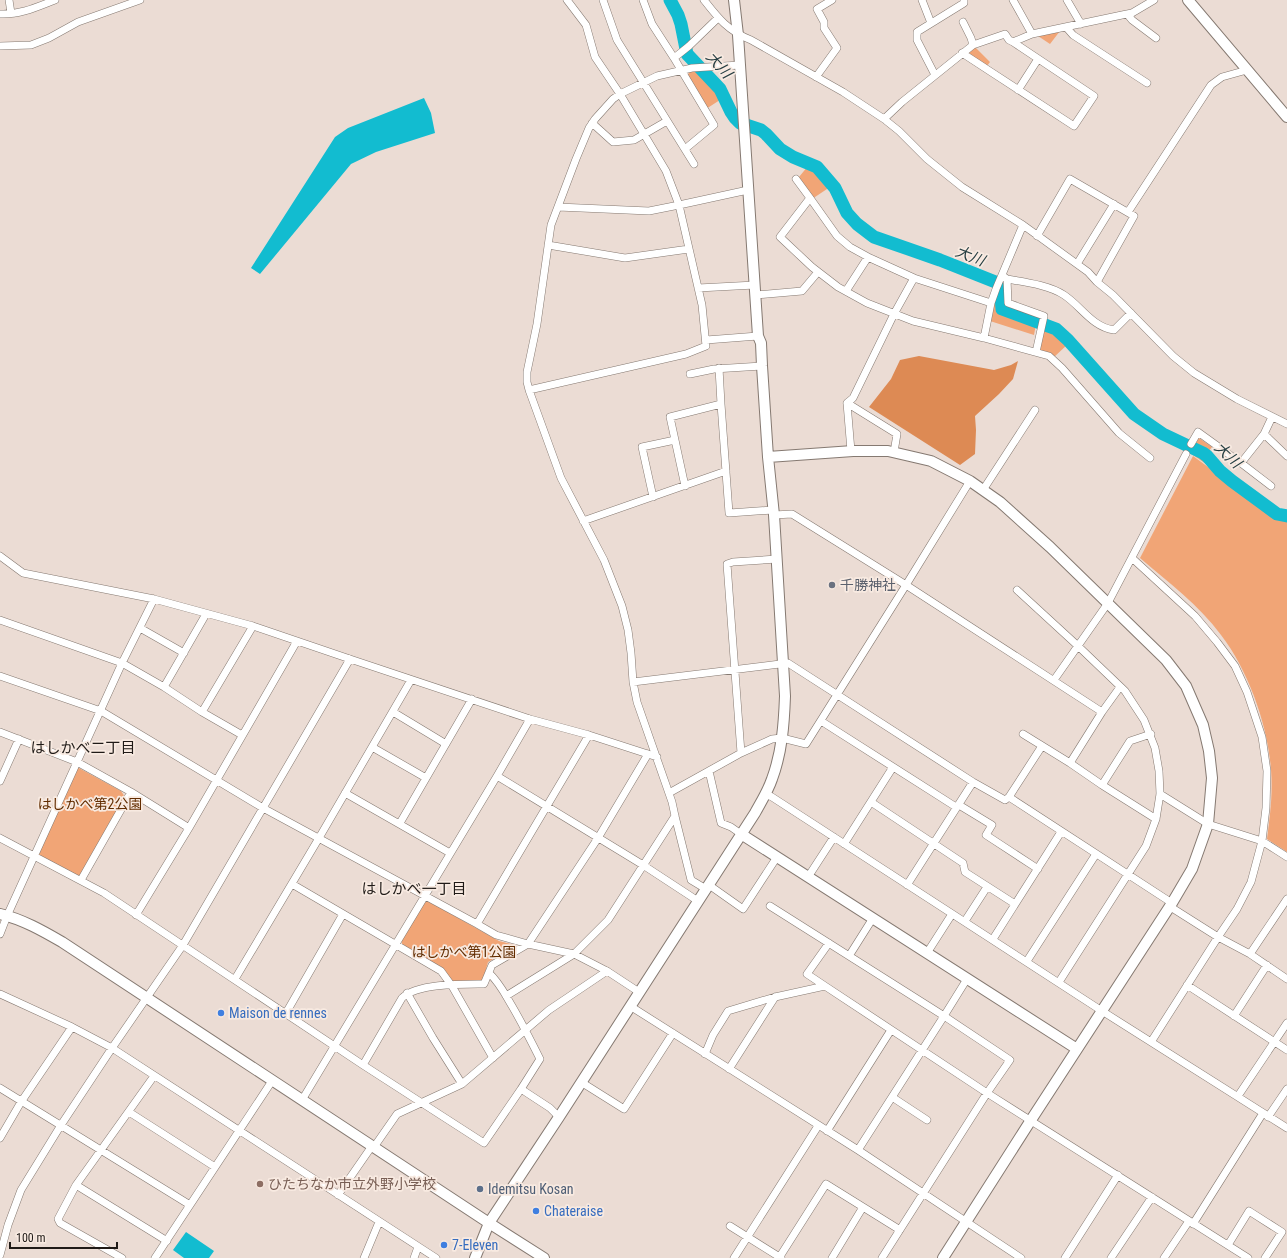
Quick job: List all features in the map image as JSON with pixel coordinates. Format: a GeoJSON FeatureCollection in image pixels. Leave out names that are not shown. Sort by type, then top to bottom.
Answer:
{"type":"FeatureCollection","features":[{"type":"Feature","properties":{"kind":"street"},"geometry":{"type":"LineString","coordinates":[[9,0],[11,14]]}},
{"type":"Feature","properties":{"kind":"street"},"geometry":{"type":"LineString","coordinates":[[0,46],[32,44],[49,38],[78,22],[140,0]]}},
{"type":"Feature","properties":{"kind":"street"},"geometry":{"type":"LineString","coordinates":[[529,390],[686,354],[706,346],[702,305],[679,204],[666,171],[596,57],[586,26],[567,0]]}},
{"type":"Feature","properties":{"kind":"street"},"geometry":{"type":"LineString","coordinates":[[603,0],[618,40],[666,121],[694,164]]}},
{"type":"Feature","properties":{"kind":"street"},"geometry":{"type":"LineString","coordinates":[[643,0],[652,24],[676,56],[681,70],[714,125],[685,149]]}},
{"type":"Feature","properties":{"kind":"street"},"geometry":{"type":"LineString","coordinates":[[704,0],[718,18],[738,35],[751,40],[843,92],[884,119],[927,159],[962,187],[1023,226],[1088,272],[1097,282],[1113,295],[1173,356],[1194,373],[1236,399],[1287,424]]}},
{"type":"Feature","properties":{"kind":"street"},"geometry":{"type":"LineString","coordinates":[[475,1258],[489,1223],[559,1117],[766,794],[772,779],[782,738],[785,696],[784,664],[762,366],[758,336],[738,35],[734,0]]}},
{"type":"Feature","properties":{"kind":"street"},"geometry":{"type":"LineString","coordinates":[[816,77],[837,48],[824,28],[824,22],[817,9],[832,0]]}},
{"type":"Feature","properties":{"kind":"street"},"geometry":{"type":"LineString","coordinates":[[922,0],[931,23]]}},
{"type":"Feature","properties":{"kind":"street"},"geometry":{"type":"LineString","coordinates":[[935,75],[917,40],[917,32],[964,3],[964,0]]}},
{"type":"Feature","properties":{"kind":"street"},"geometry":{"type":"LineString","coordinates":[[1013,0],[1032,34]]}},
{"type":"Feature","properties":{"kind":"street"},"geometry":{"type":"LineString","coordinates":[[1067,0],[1081,24]]}},
{"type":"Feature","properties":{"kind":"street"},"geometry":{"type":"LineString","coordinates":[[1013,42],[1032,34],[1128,15],[1154,0]]}},
{"type":"Feature","properties":{"kind":"street"},"geometry":{"type":"LineString","coordinates":[[1188,0],[1287,117]]}},
{"type":"Feature","properties":{"kind":"street"},"geometry":{"type":"LineString","coordinates":[[0,14],[11,14],[31,10],[51,1]]}},
{"type":"Feature","properties":{"kind":"street"},"geometry":{"type":"LineString","coordinates":[[1128,15],[1132,20],[1156,38]]}},
{"type":"Feature","properties":{"kind":"street"},"geometry":{"type":"LineString","coordinates":[[676,56],[689,46],[718,18]]}},
{"type":"Feature","properties":{"kind":"street"},"geometry":{"type":"LineString","coordinates":[[963,22],[973,45]]}},
{"type":"Feature","properties":{"kind":"street"},"geometry":{"type":"LineString","coordinates":[[1066,27],[1073,35],[1147,83]]}},
{"type":"Feature","properties":{"kind":"street"},"geometry":{"type":"LineString","coordinates":[[884,119],[902,102],[962,53],[973,45],[1005,34],[1009,40],[1094,96],[1074,126],[962,53]]}},
{"type":"Feature","properties":{"kind":"street"},"geometry":{"type":"LineString","coordinates":[[1018,90],[1038,59]]}},
{"type":"Feature","properties":{"kind":"street"},"geometry":{"type":"LineString","coordinates":[[740,66],[692,68],[657,76],[620,94],[599,114],[592,123],[576,159],[551,225],[537,324],[527,372],[527,382],[558,470],[604,560],[622,606],[631,653],[633,682],[639,708],[672,802],[691,880],[707,887],[743,909],[777,857]]}},
{"type":"Feature","properties":{"kind":"street"},"geometry":{"type":"LineString","coordinates":[[1128,212],[1211,84],[1222,77],[1247,70]]}},
{"type":"Feature","properties":{"kind":"street"},"geometry":{"type":"LineString","coordinates":[[592,123],[613,142],[634,140],[666,121]]}},
{"type":"Feature","properties":{"kind":"street"},"geometry":{"type":"LineString","coordinates":[[796,179],[837,236],[850,247],[914,278],[991,303]]}},
{"type":"Feature","properties":{"kind":"street"},"geometry":{"type":"LineString","coordinates":[[1037,236],[1070,179],[1134,216],[1097,282]]}},
{"type":"Feature","properties":{"kind":"street"},"geometry":{"type":"LineString","coordinates":[[558,207],[649,211],[748,190]]}},
{"type":"Feature","properties":{"kind":"street"},"geometry":{"type":"LineString","coordinates":[[810,198],[780,237],[818,272],[866,303],[913,321],[984,338],[1049,356],[1062,368],[1119,432],[1150,458]]}},
{"type":"Feature","properties":{"kind":"street"},"geometry":{"type":"LineString","coordinates":[[1077,264],[1114,204]]}},
{"type":"Feature","properties":{"kind":"street"},"geometry":{"type":"LineString","coordinates":[[984,338],[991,303],[996,289],[1004,277],[1023,226]]}},
{"type":"Feature","properties":{"kind":"street"},"geometry":{"type":"LineString","coordinates":[[548,245],[625,258],[689,250]]}},
{"type":"Feature","properties":{"kind":"street"},"geometry":{"type":"LineString","coordinates":[[846,291],[868,257]]}},
{"type":"Feature","properties":{"kind":"street"},"geometry":{"type":"LineString","coordinates":[[698,288],[802,291],[818,272]]}},
{"type":"Feature","properties":{"kind":"street"},"geometry":{"type":"LineString","coordinates":[[1004,277],[1052,289],[1064,295],[1099,325],[1108,329],[1114,330],[1131,313]]}},
{"type":"Feature","properties":{"kind":"street"},"geometry":{"type":"LineString","coordinates":[[1004,277],[1008,303],[1044,316],[1036,352]]}},
{"type":"Feature","properties":{"kind":"street"},"geometry":{"type":"LineString","coordinates":[[847,403],[853,398],[894,314],[914,278]]}},
{"type":"Feature","properties":{"kind":"street"},"geometry":{"type":"LineString","coordinates":[[706,340],[758,336]]}},
{"type":"Feature","properties":{"kind":"street"},"geometry":{"type":"LineString","coordinates":[[690,374],[719,368],[762,366]]}},
{"type":"Feature","properties":{"kind":"street"},"geometry":{"type":"LineString","coordinates":[[719,368],[729,513],[792,514],[1102,712]]}},
{"type":"Feature","properties":{"kind":"street"},"geometry":{"type":"LineString","coordinates":[[847,403],[851,451]]}},
{"type":"Feature","properties":{"kind":"street"},"geometry":{"type":"LineString","coordinates":[[847,403],[897,434],[894,452]]}},
{"type":"Feature","properties":{"kind":"street"},"geometry":{"type":"LineString","coordinates":[[685,486],[670,417],[721,404]]}},
{"type":"Feature","properties":{"kind":"street"},"geometry":{"type":"LineString","coordinates":[[983,490],[1035,410]]}},
{"type":"Feature","properties":{"kind":"street"},"geometry":{"type":"LineString","coordinates":[[1241,463],[1264,434],[1272,417]]}},
{"type":"Feature","properties":{"kind":"street"},"geometry":{"type":"LineString","coordinates":[[1191,444],[1198,432],[1271,486]]}},
{"type":"Feature","properties":{"kind":"street"},"geometry":{"type":"LineString","coordinates":[[1264,434],[1287,456]]}},
{"type":"Feature","properties":{"kind":"street"},"geometry":{"type":"LineString","coordinates":[[653,497],[642,447],[675,440]]}},
{"type":"Feature","properties":{"kind":"street"},"geometry":{"type":"LineString","coordinates":[[768,457],[851,451],[888,451],[931,461],[970,481],[1000,502],[1050,546],[1166,660],[1186,686],[1203,725],[1210,751],[1212,778],[1208,824],[1192,869],[1171,905],[943,1258]]}},
{"type":"Feature","properties":{"kind":"street"},"geometry":{"type":"LineString","coordinates":[[1054,680],[1108,604],[1186,454]]}},
{"type":"Feature","properties":{"kind":"street"},"geometry":{"type":"LineString","coordinates":[[583,521],[726,471]]}},
{"type":"Feature","properties":{"kind":"street"},"geometry":{"type":"LineString","coordinates":[[669,793],[741,753],[772,739],[782,738],[806,744],[906,586],[970,481]]}},
{"type":"Feature","properties":{"kind":"street"},"geometry":{"type":"LineString","coordinates":[[0,556],[23,573],[154,599],[253,626],[411,680],[657,757]]}},
{"type":"Feature","properties":{"kind":"street"},"geometry":{"type":"LineString","coordinates":[[1132,558],[1195,616],[1235,666],[1247,692],[1262,738],[1267,771],[1266,808],[1262,841],[1251,882],[1237,909],[1151,1042]]}},
{"type":"Feature","properties":{"kind":"street"},"geometry":{"type":"LineString","coordinates":[[741,753],[728,564],[733,562],[776,559]]}},
{"type":"Feature","properties":{"kind":"street"},"geometry":{"type":"LineString","coordinates":[[1018,590],[1120,686],[1135,705],[1150,734],[1155,748],[1159,771],[1160,794],[1156,819],[1146,846],[1059,982]]}},
{"type":"Feature","properties":{"kind":"street"},"geometry":{"type":"LineString","coordinates":[[0,934],[3,915],[35,856],[122,663],[154,599]]}},
{"type":"Feature","properties":{"kind":"street"},"geometry":{"type":"LineString","coordinates":[[164,687],[206,614]]}},
{"type":"Feature","properties":{"kind":"street"},"geometry":{"type":"LineString","coordinates":[[0,620],[122,663],[242,735]]}},
{"type":"Feature","properties":{"kind":"street"},"geometry":{"type":"LineString","coordinates":[[202,712],[253,626]]}},
{"type":"Feature","properties":{"kind":"street"},"geometry":{"type":"LineString","coordinates":[[140,628],[184,653]]}},
{"type":"Feature","properties":{"kind":"street"},"geometry":{"type":"LineString","coordinates":[[136,915],[189,828],[297,641]]}},
{"type":"Feature","properties":{"kind":"street"},"geometry":{"type":"LineString","coordinates":[[0,1255],[8,1225],[21,1190],[60,1125],[183,945],[350,659]]}},
{"type":"Feature","properties":{"kind":"street"},"geometry":{"type":"LineString","coordinates":[[633,682],[788,663],[973,782],[1005,800],[1042,746]]}},
{"type":"Feature","properties":{"kind":"street"},"geometry":{"type":"LineString","coordinates":[[0,676],[101,711],[263,808],[496,935],[574,954],[607,971],[639,992]]}},
{"type":"Feature","properties":{"kind":"street"},"geometry":{"type":"LineString","coordinates":[[235,979],[411,680]]}},
{"type":"Feature","properties":{"kind":"street"},"geometry":{"type":"LineString","coordinates":[[1070,763],[1120,686]]}},
{"type":"Feature","properties":{"kind":"street"},"geometry":{"type":"LineString","coordinates":[[400,823],[472,699]]}},
{"type":"Feature","properties":{"kind":"street"},"geometry":{"type":"LineString","coordinates":[[393,712],[446,744]]}},
{"type":"Feature","properties":{"kind":"street"},"geometry":{"type":"LineString","coordinates":[[302,1100],[497,776],[530,718]]}},
{"type":"Feature","properties":{"kind":"street"},"geometry":{"type":"LineString","coordinates":[[821,721],[957,806],[992,825],[986,835],[1038,869]]}},
{"type":"Feature","properties":{"kind":"street"},"geometry":{"type":"LineString","coordinates":[[0,732],[77,762],[131,792],[189,828]]}},
{"type":"Feature","properties":{"kind":"street"},"geometry":{"type":"LineString","coordinates":[[1023,734],[1156,819]]}},
{"type":"Feature","properties":{"kind":"street"},"geometry":{"type":"LineString","coordinates":[[1102,785],[1130,740],[1150,734]]}},
{"type":"Feature","properties":{"kind":"street"},"geometry":{"type":"LineString","coordinates":[[477,924],[589,735]]}},
{"type":"Feature","properties":{"kind":"street"},"geometry":{"type":"LineString","coordinates":[[0,781],[19,739]]}},
{"type":"Feature","properties":{"kind":"street"},"geometry":{"type":"LineString","coordinates":[[372,747],[426,778]]}},
{"type":"Feature","properties":{"kind":"street"},"geometry":{"type":"LineString","coordinates":[[363,1065],[402,998],[407,993],[435,986],[484,984],[490,973],[492,965],[528,944],[598,838],[648,754]]}},
{"type":"Feature","properties":{"kind":"street"},"geometry":{"type":"LineString","coordinates":[[844,844],[893,767]]}},
{"type":"Feature","properties":{"kind":"street"},"geometry":{"type":"LineString","coordinates":[[709,771],[721,823],[731,827],[1077,1049]]}},
{"type":"Feature","properties":{"kind":"street"},"geometry":{"type":"LineString","coordinates":[[497,776],[643,864],[698,901]]}},
{"type":"Feature","properties":{"kind":"street"},"geometry":{"type":"LineString","coordinates":[[907,885],[973,782]]}},
{"type":"Feature","properties":{"kind":"street"},"geometry":{"type":"LineString","coordinates":[[81,880],[131,792]]}},
{"type":"Feature","properties":{"kind":"street"},"geometry":{"type":"LineString","coordinates":[[346,792],[450,853]]}},
{"type":"Feature","properties":{"kind":"street"},"geometry":{"type":"LineString","coordinates":[[766,794],[993,939],[1102,1011],[1287,1128]]}},
{"type":"Feature","properties":{"kind":"street"},"geometry":{"type":"LineString","coordinates":[[1160,794],[1208,824],[1262,841],[1287,858]]}},
{"type":"Feature","properties":{"kind":"street"},"geometry":{"type":"LineString","coordinates":[[1008,797],[1096,854],[1218,937],[1250,954],[1287,979]]}},
{"type":"Feature","properties":{"kind":"street"},"geometry":{"type":"LineString","coordinates":[[871,802],[963,863],[965,872],[1015,904]]}},
{"type":"Feature","properties":{"kind":"street"},"geometry":{"type":"LineString","coordinates":[[506,996],[574,954],[608,920],[675,816]]}},
{"type":"Feature","properties":{"kind":"street"},"geometry":{"type":"LineString","coordinates":[[993,939],[1061,832]]}},
{"type":"Feature","properties":{"kind":"street"},"geometry":{"type":"LineString","coordinates":[[808,877],[834,837]]}},
{"type":"Feature","properties":{"kind":"street"},"geometry":{"type":"LineString","coordinates":[[0,838],[104,893],[334,1046],[484,1143],[540,1059],[526,1030],[496,979],[490,973]]}},
{"type":"Feature","properties":{"kind":"street"},"geometry":{"type":"LineString","coordinates":[[1027,961],[1096,854]]}},
{"type":"Feature","properties":{"kind":"street"},"geometry":{"type":"LineString","coordinates":[[292,884],[441,971],[452,986],[494,1058]]}},
{"type":"Feature","properties":{"kind":"street"},"geometry":{"type":"LineString","coordinates":[[965,921],[987,887]]}},
{"type":"Feature","properties":{"kind":"street"},"geometry":{"type":"LineString","coordinates":[[1250,954],[1287,899]]}},
{"type":"Feature","properties":{"kind":"street"},"geometry":{"type":"LineString","coordinates":[[770,906],[944,1016],[1010,1060],[987,1093],[882,1258]]}},
{"type":"Feature","properties":{"kind":"street"},"geometry":{"type":"LineString","coordinates":[[286,1013],[344,914]]}},
{"type":"Feature","properties":{"kind":"street"},"geometry":{"type":"LineString","coordinates":[[927,953],[952,914]]}},
{"type":"Feature","properties":{"kind":"street"},"geometry":{"type":"LineString","coordinates":[[3,915],[43,931],[62,942],[544,1258]]}},
{"type":"Feature","properties":{"kind":"street"},"geometry":{"type":"LineString","coordinates":[[848,956],[873,918]]}},
{"type":"Feature","properties":{"kind":"street"},"geometry":{"type":"LineString","coordinates":[[829,943],[807,974],[987,1093],[1248,1258]]}},
{"type":"Feature","properties":{"kind":"street"},"geometry":{"type":"LineString","coordinates":[[1234,1016],[1267,966]]}},
{"type":"Feature","properties":{"kind":"street"},"geometry":{"type":"LineString","coordinates":[[338,1195],[397,1114],[462,1084],[549,1010],[607,971]]}},
{"type":"Feature","properties":{"kind":"street"},"geometry":{"type":"LineString","coordinates":[[858,1150],[967,979]]}},
{"type":"Feature","properties":{"kind":"street"},"geometry":{"type":"LineString","coordinates":[[1187,985],[1287,1050]]}},
{"type":"Feature","properties":{"kind":"street"},"geometry":{"type":"LineString","coordinates":[[705,1054],[713,1035],[728,1011],[775,997],[825,986]]}},
{"type":"Feature","properties":{"kind":"street"},"geometry":{"type":"LineString","coordinates":[[407,993],[462,1084]]}},
{"type":"Feature","properties":{"kind":"street"},"geometry":{"type":"LineString","coordinates":[[0,994],[72,1027],[112,1048],[436,1258]]}},
{"type":"Feature","properties":{"kind":"street"},"geometry":{"type":"LineString","coordinates":[[728,1068],[775,997]]}},
{"type":"Feature","properties":{"kind":"street"},"geometry":{"type":"LineString","coordinates":[[630,1006],[858,1150],[922,1194],[1021,1258]]}},
{"type":"Feature","properties":{"kind":"street"},"geometry":{"type":"LineString","coordinates":[[1238,1096],[1287,1023]]}},
{"type":"Feature","properties":{"kind":"street"},"geometry":{"type":"LineString","coordinates":[[0,1138],[21,1102],[72,1027]]}},
{"type":"Feature","properties":{"kind":"street"},"geometry":{"type":"LineString","coordinates":[[827,1131],[891,1030]]}},
{"type":"Feature","properties":{"kind":"street"},"geometry":{"type":"LineString","coordinates":[[581,1082],[624,1109],[672,1033]]}},
{"type":"Feature","properties":{"kind":"street"},"geometry":{"type":"LineString","coordinates":[[122,1258],[60,1223],[58,1219],[76,1185],[154,1076]]}},
{"type":"Feature","properties":{"kind":"street"},"geometry":{"type":"LineString","coordinates":[[155,1258],[272,1081]]}},
{"type":"Feature","properties":{"kind":"street"},"geometry":{"type":"LineString","coordinates":[[0,1088],[190,1205]]}},
{"type":"Feature","properties":{"kind":"street"},"geometry":{"type":"LineString","coordinates":[[521,1089],[550,1108],[559,1117]]}},
{"type":"Feature","properties":{"kind":"street"},"geometry":{"type":"LineString","coordinates":[[1164,1258],[1266,1115],[1287,1089]]}},
{"type":"Feature","properties":{"kind":"street"},"geometry":{"type":"LineString","coordinates":[[892,1097],[927,1120]]}},
{"type":"Feature","properties":{"kind":"street"},"geometry":{"type":"LineString","coordinates":[[129,1112],[215,1167]]}},
{"type":"Feature","properties":{"kind":"street"},"geometry":{"type":"LineString","coordinates":[[734,1258],[818,1126]]}},
{"type":"Feature","properties":{"kind":"street"},"geometry":{"type":"LineString","coordinates":[[1065,1258],[1118,1175]]}},
{"type":"Feature","properties":{"kind":"street"},"geometry":{"type":"LineString","coordinates":[[730,1226],[780,1258],[826,1184],[900,1230]]}},
{"type":"Feature","properties":{"kind":"street"},"geometry":{"type":"LineString","coordinates":[[76,1185],[167,1241]]}},
{"type":"Feature","properties":{"kind":"street"},"geometry":{"type":"LineString","coordinates":[[1112,1258],[1152,1197]]}},
{"type":"Feature","properties":{"kind":"street"},"geometry":{"type":"LineString","coordinates":[[832,1258],[863,1207]]}},
{"type":"Feature","properties":{"kind":"street"},"geometry":{"type":"LineString","coordinates":[[1228,1244],[1249,1211],[1282,1232],[1265,1258]]}},
{"type":"Feature","properties":{"kind":"street"},"geometry":{"type":"LineString","coordinates":[[364,1258],[379,1222]]}},
{"type":"Feature","properties":{"kind":"street"},"geometry":{"type":"LineString","coordinates":[[414,1258],[418,1247]]}},
{"type":"Feature","properties":{"kind":"green space"},"geometry":{"type":"Polygon","coordinates":[[[1060,31],[1050,44],[1038,36],[1060,31]]]}},
{"type":"Feature","properties":{"kind":"green space"},"geometry":{"type":"Polygon","coordinates":[[[975,47],[990,62],[987,66],[967,52],[975,47]]]}},
{"type":"Feature","properties":{"kind":"green space"},"geometry":{"type":"Polygon","coordinates":[[[701,70],[719,90],[723,98],[706,109],[687,78],[689,72],[701,70]]]}},
{"type":"Feature","properties":{"kind":"green space"},"geometry":{"type":"Polygon","coordinates":[[[808,166],[814,169],[830,187],[812,199],[799,177],[808,166]]]}},
{"type":"Feature","properties":{"kind":"green space"},"geometry":{"type":"Polygon","coordinates":[[[997,295],[1000,309],[1036,324],[1034,335],[990,321],[997,295]]]}},
{"type":"Feature","properties":{"kind":"green space"},"geometry":{"type":"Polygon","coordinates":[[[1042,327],[1055,330],[1068,344],[1053,358],[1036,351],[1042,327]]]}},
{"type":"Feature","properties":{"kind":"green space"},"geometry":{"type":"Polygon","coordinates":[[[1199,438],[1212,447],[1204,457],[1206,464],[1190,453],[1199,438]]]}},
{"type":"Feature","properties":{"kind":"green space"},"geometry":{"type":"Polygon","coordinates":[[[1193,456],[1275,516],[1287,519],[1287,852],[1267,839],[1272,787],[1269,753],[1261,717],[1248,681],[1240,665],[1221,635],[1203,614],[1183,594],[1140,558],[1193,456]]]}},
{"type":"Feature","properties":{"kind":"green space","name":"はしかべ第2公園"},"geometry":{"type":"Polygon","coordinates":[[[77,767],[121,791],[125,797],[79,877],[38,854],[77,767]]]}},
{"type":"Feature","properties":{"kind":"green space","name":"はしかべ第1公園"},"geometry":{"type":"Polygon","coordinates":[[[428,901],[499,941],[515,945],[515,947],[488,962],[483,981],[454,982],[450,979],[444,969],[402,944],[402,940],[424,903],[428,901]]]}},
{"type":"Feature","properties":{"kind":"shaded area"},"geometry":{"type":"Polygon","coordinates":[[[919,356],[994,370],[1011,365],[1018,361],[1013,379],[975,416],[975,454],[960,465],[869,407],[891,379],[900,360],[919,356]]]}},
{"type":"Feature","properties":{"kind":"water"},"geometry":{"type":"Polygon","coordinates":[[[424,98],[431,113],[435,133],[376,152],[351,164],[260,274],[251,268],[335,137],[348,128],[424,98]]]}},
{"type":"Feature","properties":{"kind":"water"},"geometry":{"type":"Polygon","coordinates":[[[186,1232],[214,1251],[209,1258],[184,1258],[173,1250],[186,1232]]]}},
{"type":"Feature","properties":{"kind":"waterway","name":"大川"},"geometry":{"type":"LineString","coordinates":[[670,0],[681,24],[687,54],[720,89],[735,118],[740,123],[761,130],[780,149],[793,157],[817,167],[835,188],[847,213],[857,224],[874,237],[940,260],[998,283],[1002,286],[1002,309],[1056,329],[1068,340],[1134,414],[1163,434],[1203,453],[1232,481],[1277,514],[1287,516]]}},
{"type":"Feature","properties":{"kind":"place","name":"千勝神社"},"geometry":{"type":"Point","coordinates":[832,585]}},
{"type":"Feature","properties":{"kind":"place","name":"Maison de rennes"},"geometry":{"type":"Point","coordinates":[221,1013]}},
{"type":"Feature","properties":{"kind":"place","name":"ひたちなか市立外野小学校"},"geometry":{"type":"Point","coordinates":[260,1184]}},
{"type":"Feature","properties":{"kind":"place","name":"Idemitsu Kosan"},"geometry":{"type":"Point","coordinates":[480,1189]}},
{"type":"Feature","properties":{"kind":"place","name":"Chateraise"},"geometry":{"type":"Point","coordinates":[536,1211]}},
{"type":"Feature","properties":{"kind":"place","name":"7-Eleven"},"geometry":{"type":"Point","coordinates":[444,1245]}},
{"type":"Feature","properties":{"kind":"district","name":"はしかべ二丁目"},"geometry":{"type":"Point","coordinates":[83,748]}},
{"type":"Feature","properties":{"kind":"district","name":"はしかべ一丁目"},"geometry":{"type":"Point","coordinates":[414,889]}}]}
